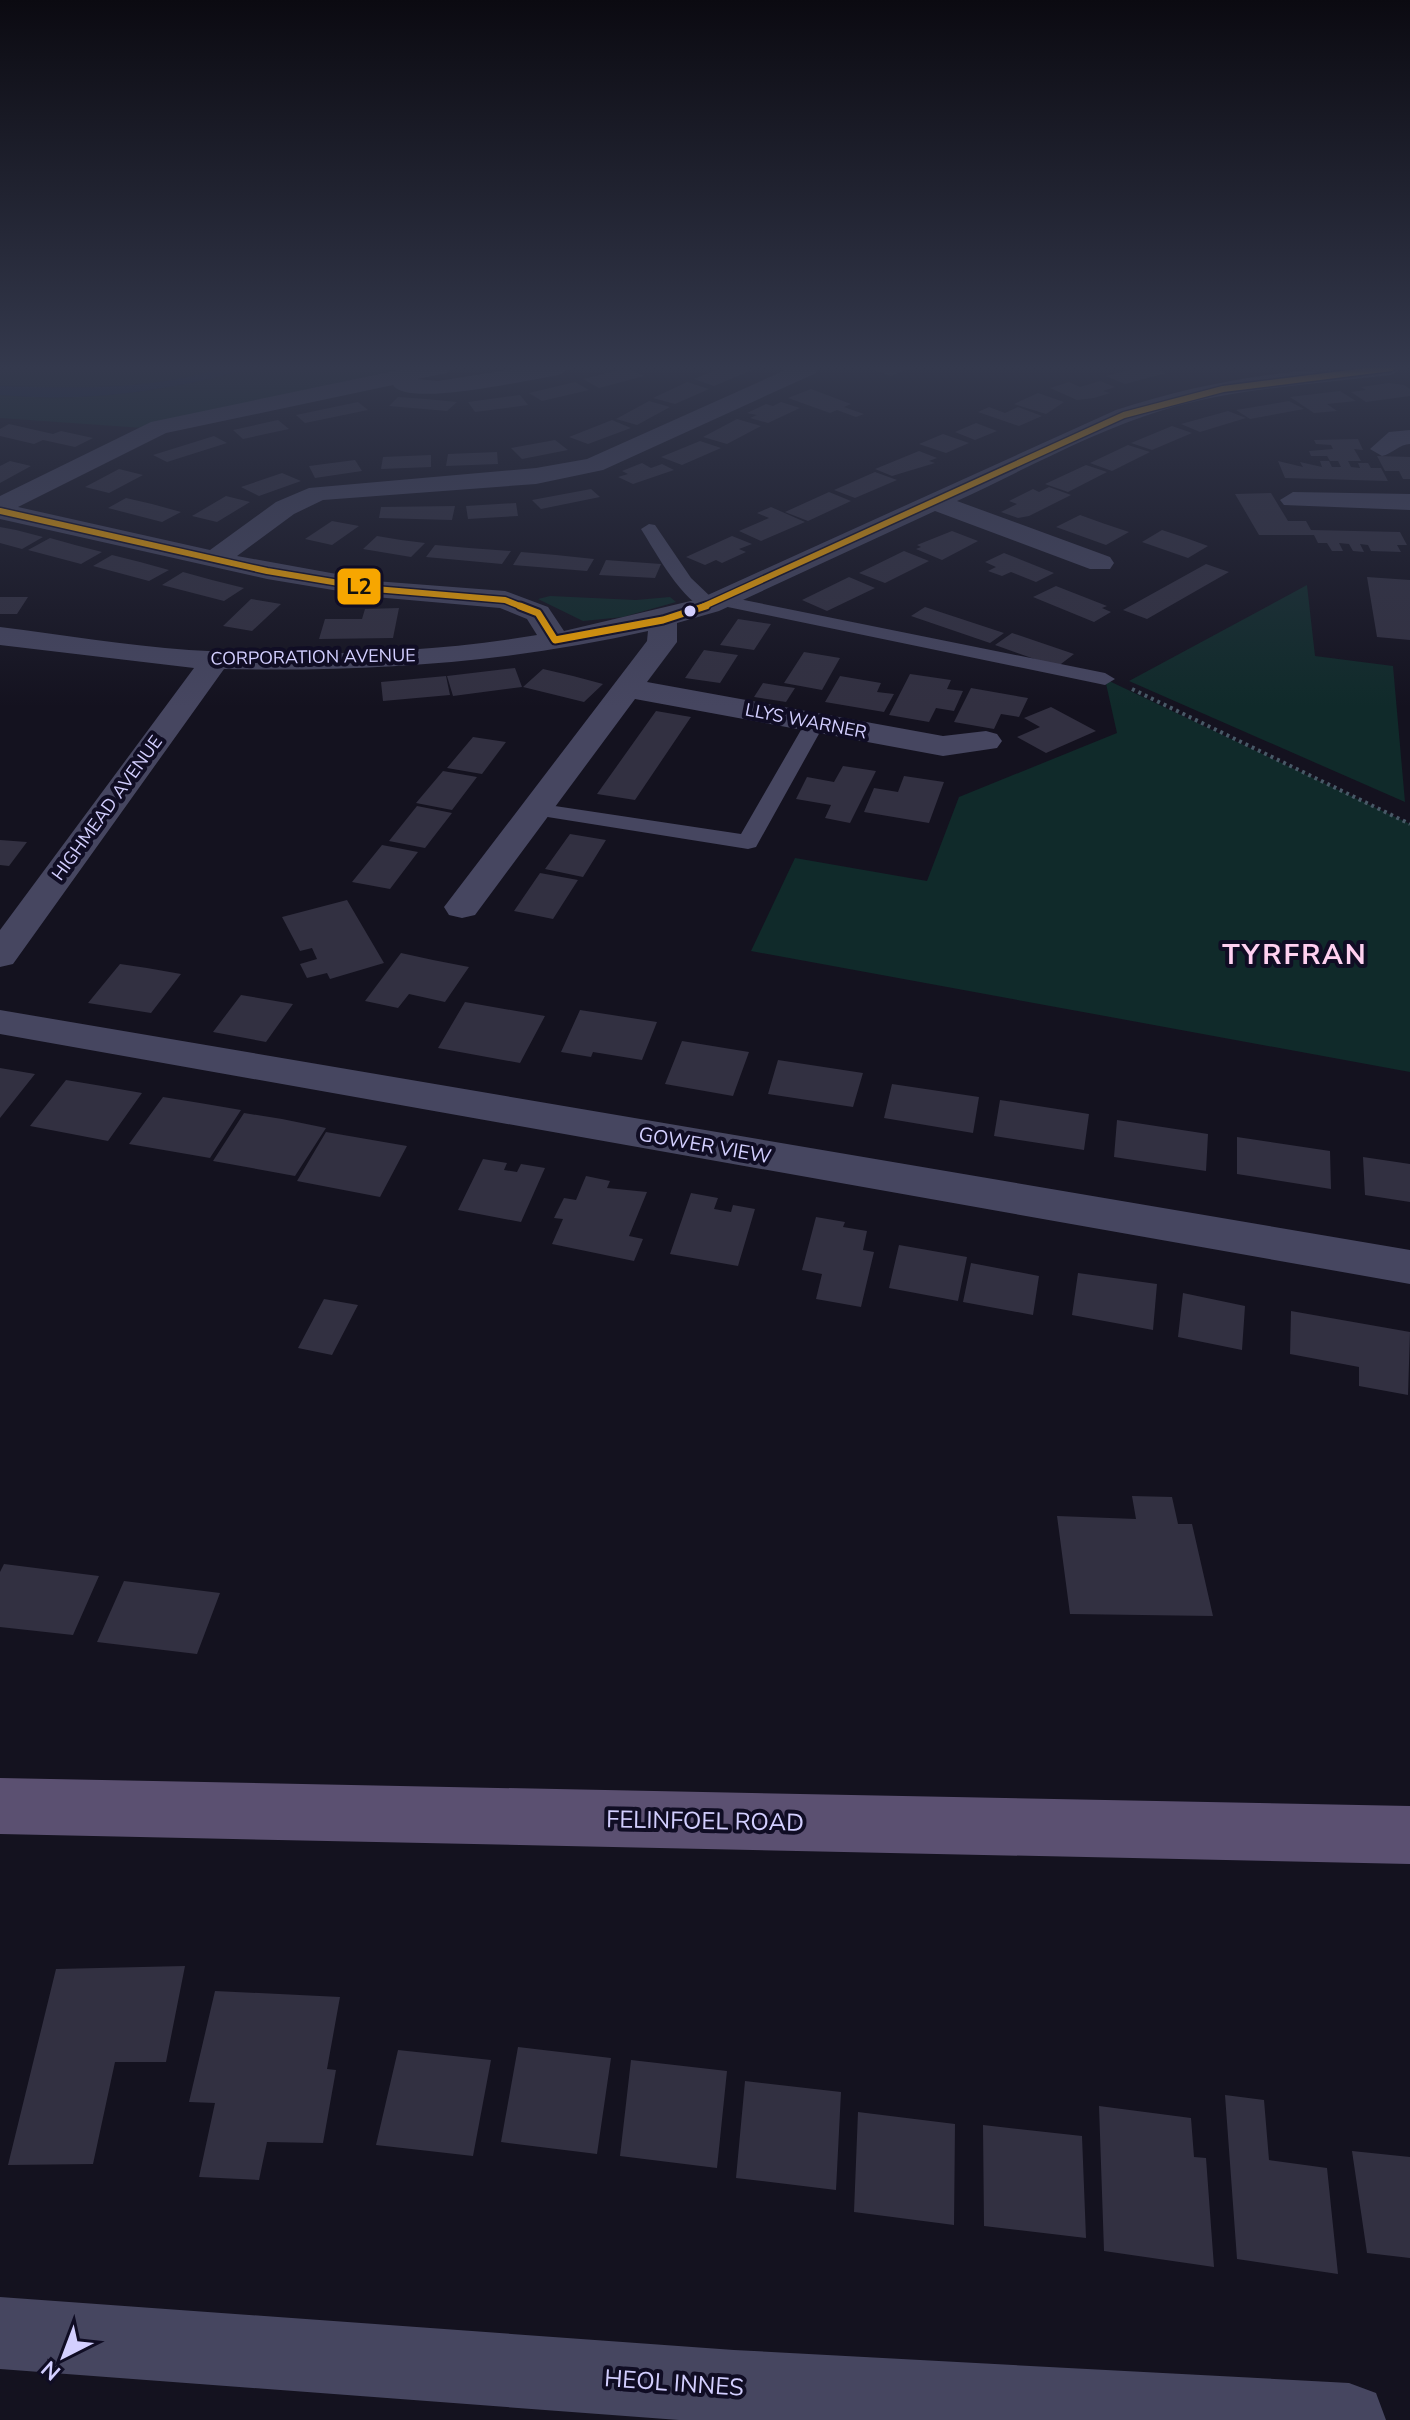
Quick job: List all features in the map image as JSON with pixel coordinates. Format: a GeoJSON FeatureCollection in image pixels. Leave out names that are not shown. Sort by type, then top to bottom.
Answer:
{"type":"FeatureCollection","features":[{"type":"Feature","properties":{"kind":"main road","name":"FELINFOEL ROAD"},"geometry":{"type":"LineString","coordinates":[[0,1806],[1410,1835]]}},
{"type":"Feature","properties":{"kind":"street"},"geometry":{"type":"LineString","coordinates":[[0,508],[53,481]]}},
{"type":"Feature","properties":{"kind":"street"},"geometry":{"type":"LineString","coordinates":[[213,561],[285,508],[318,493],[473,481]]}},
{"type":"Feature","properties":{"kind":"street","name":"CORPORATION AVENUE"},"geometry":{"type":"LineString","coordinates":[[0,636],[215,660],[391,659],[555,640],[663,620],[714,602],[981,481]]}},
{"type":"Feature","properties":{"kind":"street"},"geometry":{"type":"LineString","coordinates":[[1293,500],[1410,502]]}},
{"type":"Feature","properties":{"kind":"street"},"geometry":{"type":"LineString","coordinates":[[935,502],[1100,563]]}},
{"type":"Feature","properties":{"kind":"street"},"geometry":{"type":"LineString","coordinates":[[0,508],[213,561],[375,589],[505,600],[538,613],[555,640]]}},
{"type":"Feature","properties":{"kind":"street"},"geometry":{"type":"LineString","coordinates":[[462,907],[662,642],[663,620]]}},
{"type":"Feature","properties":{"kind":"street","name":"HIGHMEAD AVENUE"},"geometry":{"type":"LineString","coordinates":[[0,956],[215,660]]}},
{"type":"Feature","properties":{"kind":"street","name":"LLYS WARNER"},"geometry":{"type":"LineString","coordinates":[[628,688],[943,746],[986,741]]}},
{"type":"Feature","properties":{"kind":"street","name":"GOWER VIEW"},"geometry":{"type":"LineString","coordinates":[[0,1022],[1410,1267]]}},
{"type":"Feature","properties":{"kind":"street","name":"HEOL INNES"},"geometry":{"type":"LineString","coordinates":[[0,2333],[736,2404],[1349,2420]]}},
{"type":"Feature","properties":{"kind":"lane"},"geometry":{"type":"LineString","coordinates":[[649,529],[685,582],[714,602],[1105,679]]}},
{"type":"Feature","properties":{"kind":"lane"},"geometry":{"type":"LineString","coordinates":[[535,809],[748,842],[815,723]]}},
{"type":"Feature","properties":{"kind":"path"},"geometry":{"type":"LineString","coordinates":[[1105,679],[1410,824]]}},
{"type":"Feature","properties":{"kind":"green space"},"geometry":{"type":"Polygon","coordinates":[[[1307,585],[1315,656],[1393,666],[1405,802],[1129,681],[1307,585]]]}},
{"type":"Feature","properties":{"kind":"green space"},"geometry":{"type":"Polygon","coordinates":[[[550,596],[636,600],[670,597],[676,602],[623,617],[583,621],[538,599],[550,596]]]}},
{"type":"Feature","properties":{"kind":"green space"},"geometry":{"type":"Polygon","coordinates":[[[1105,679],[1410,824],[1410,1072],[751,951],[795,858],[927,881],[959,797],[1117,733],[1105,679]]]}},
{"type":"Feature","properties":{"kind":"building"},"geometry":{"type":"Polygon","coordinates":[[[96,481],[132,481],[109,493],[85,487],[96,481]]]}},
{"type":"Feature","properties":{"kind":"building"},"geometry":{"type":"Polygon","coordinates":[[[259,481],[301,481],[259,496],[241,487],[259,481]]]}},
{"type":"Feature","properties":{"kind":"building"},"geometry":{"type":"Polygon","coordinates":[[[855,481],[895,481],[855,498],[834,490],[855,481]]]}},
{"type":"Feature","properties":{"kind":"building"},"geometry":{"type":"Polygon","coordinates":[[[1052,481],[1090,481],[1068,492],[1045,484],[1052,481]]]}},
{"type":"Feature","properties":{"kind":"building"},"geometry":{"type":"Polygon","coordinates":[[[1049,487],[1071,495],[1029,516],[1018,518],[1001,512],[1017,504],[1009,501],[1033,489],[1039,492],[1049,487]]]}},
{"type":"Feature","properties":{"kind":"building"},"geometry":{"type":"Polygon","coordinates":[[[591,489],[600,497],[541,509],[532,500],[591,489]]]}},
{"type":"Feature","properties":{"kind":"building"},"geometry":{"type":"Polygon","coordinates":[[[829,492],[851,501],[808,521],[785,512],[829,492]]]}},
{"type":"Feature","properties":{"kind":"building"},"geometry":{"type":"Polygon","coordinates":[[[1271,493],[1288,521],[1306,521],[1311,530],[1400,532],[1407,545],[1397,545],[1401,552],[1371,551],[1368,545],[1360,544],[1364,552],[1353,551],[1349,544],[1339,543],[1343,551],[1332,551],[1327,543],[1318,543],[1314,535],[1259,535],[1235,494],[1271,493]]]}},
{"type":"Feature","properties":{"kind":"building"},"geometry":{"type":"Polygon","coordinates":[[[226,496],[250,502],[217,522],[192,516],[226,496]]]}},
{"type":"Feature","properties":{"kind":"building"},"geometry":{"type":"Polygon","coordinates":[[[126,498],[181,512],[162,522],[108,508],[126,498]]]}},
{"type":"Feature","properties":{"kind":"building"},"geometry":{"type":"Polygon","coordinates":[[[516,503],[518,516],[468,519],[466,506],[516,503]]]}},
{"type":"Feature","properties":{"kind":"building"},"geometry":{"type":"Polygon","coordinates":[[[455,506],[452,520],[379,518],[381,507],[455,506]]]}},
{"type":"Feature","properties":{"kind":"building"},"geometry":{"type":"Polygon","coordinates":[[[771,507],[805,522],[761,541],[739,531],[769,518],[757,513],[771,507]]]}},
{"type":"Feature","properties":{"kind":"building"},"geometry":{"type":"Polygon","coordinates":[[[1080,515],[1129,532],[1106,545],[1056,527],[1080,515]]]}},
{"type":"Feature","properties":{"kind":"building"},"geometry":{"type":"Polygon","coordinates":[[[332,521],[359,526],[332,545],[305,539],[332,521]]]}},
{"type":"Feature","properties":{"kind":"building"},"geometry":{"type":"Polygon","coordinates":[[[0,527],[43,537],[22,549],[0,543],[0,527]]]}},
{"type":"Feature","properties":{"kind":"building"},"geometry":{"type":"Polygon","coordinates":[[[1162,530],[1208,546],[1188,558],[1142,542],[1162,530]]]}},
{"type":"Feature","properties":{"kind":"building"},"geometry":{"type":"Polygon","coordinates":[[[952,531],[978,541],[942,560],[916,549],[921,547],[917,545],[952,531]]]}},
{"type":"Feature","properties":{"kind":"building"},"geometry":{"type":"Polygon","coordinates":[[[377,536],[425,543],[411,557],[363,549],[377,536]]]}},
{"type":"Feature","properties":{"kind":"building"},"geometry":{"type":"Polygon","coordinates":[[[732,536],[752,544],[739,549],[746,552],[722,563],[716,560],[705,565],[686,557],[732,536]]]}},
{"type":"Feature","properties":{"kind":"building"},"geometry":{"type":"Polygon","coordinates":[[[50,538],[102,552],[81,564],[28,550],[50,538]]]}},
{"type":"Feature","properties":{"kind":"building"},"geometry":{"type":"Polygon","coordinates":[[[435,545],[511,551],[502,564],[426,557],[435,545]]]}},
{"type":"Feature","properties":{"kind":"building"},"geometry":{"type":"Polygon","coordinates":[[[904,551],[929,561],[885,583],[859,573],[904,551]]]}},
{"type":"Feature","properties":{"kind":"building"},"geometry":{"type":"Polygon","coordinates":[[[521,552],[594,559],[587,571],[513,565],[521,552]]]}},
{"type":"Feature","properties":{"kind":"building"},"geometry":{"type":"Polygon","coordinates":[[[1004,553],[1054,573],[1036,582],[1011,572],[1002,576],[988,571],[996,567],[985,562],[1004,553]]]}},
{"type":"Feature","properties":{"kind":"building"},"geometry":{"type":"Polygon","coordinates":[[[112,555],[169,570],[149,581],[93,566],[112,555]]]}},
{"type":"Feature","properties":{"kind":"building"},"geometry":{"type":"Polygon","coordinates":[[[606,560],[661,564],[655,578],[599,575],[606,560]]]}},
{"type":"Feature","properties":{"kind":"building"},"geometry":{"type":"Polygon","coordinates":[[[1206,564],[1229,572],[1147,619],[1123,610],[1206,564]]]}},
{"type":"Feature","properties":{"kind":"building"},"geometry":{"type":"Polygon","coordinates":[[[183,572],[244,588],[224,601],[162,585],[183,572]]]}},
{"type":"Feature","properties":{"kind":"building"},"geometry":{"type":"Polygon","coordinates":[[[849,577],[875,588],[827,611],[802,600],[849,577]]]}},
{"type":"Feature","properties":{"kind":"building"},"geometry":{"type":"Polygon","coordinates":[[[1367,577],[1410,580],[1410,640],[1377,637],[1367,577]]]}},
{"type":"Feature","properties":{"kind":"building"},"geometry":{"type":"Polygon","coordinates":[[[1056,586],[1107,606],[1102,608],[1111,612],[1094,622],[1033,597],[1056,586]]]}},
{"type":"Feature","properties":{"kind":"building"},"geometry":{"type":"Polygon","coordinates":[[[0,597],[28,597],[17,614],[0,614],[0,597]]]}},
{"type":"Feature","properties":{"kind":"building"},"geometry":{"type":"Polygon","coordinates":[[[251,599],[281,604],[252,631],[223,626],[251,599]]]}},
{"type":"Feature","properties":{"kind":"building"},"geometry":{"type":"Polygon","coordinates":[[[925,607],[1004,633],[990,643],[911,616],[925,607]]]}},
{"type":"Feature","properties":{"kind":"building"},"geometry":{"type":"Polygon","coordinates":[[[399,608],[393,638],[319,639],[325,619],[362,619],[365,609],[399,608]]]}},
{"type":"Feature","properties":{"kind":"building"},"geometry":{"type":"Polygon","coordinates":[[[738,619],[771,624],[754,650],[720,645],[738,619]]]}},
{"type":"Feature","properties":{"kind":"building"},"geometry":{"type":"Polygon","coordinates":[[[1012,633],[1074,654],[1057,667],[995,645],[1012,633]]]}},
{"type":"Feature","properties":{"kind":"building"},"geometry":{"type":"Polygon","coordinates":[[[704,650],[738,655],[720,683],[685,678],[704,650]]]}},
{"type":"Feature","properties":{"kind":"building"},"geometry":{"type":"Polygon","coordinates":[[[804,652],[840,658],[822,690],[784,683],[804,652]]]}},
{"type":"Feature","properties":{"kind":"building"},"geometry":{"type":"Polygon","coordinates":[[[515,668],[522,687],[453,696],[447,676],[515,668]]]}},
{"type":"Feature","properties":{"kind":"building"},"geometry":{"type":"Polygon","coordinates":[[[543,669],[603,684],[584,702],[523,687],[543,669]]]}},
{"type":"Feature","properties":{"kind":"building"},"geometry":{"type":"Polygon","coordinates":[[[910,674],[951,680],[947,689],[963,691],[954,711],[936,708],[929,722],[889,715],[910,674]]]}},
{"type":"Feature","properties":{"kind":"building"},"geometry":{"type":"Polygon","coordinates":[[[446,676],[450,695],[383,701],[381,682],[446,676]]]}},
{"type":"Feature","properties":{"kind":"building"},"geometry":{"type":"Polygon","coordinates":[[[840,676],[881,683],[877,692],[894,694],[884,712],[825,702],[840,676]]]}},
{"type":"Feature","properties":{"kind":"building"},"geometry":{"type":"Polygon","coordinates":[[[763,683],[795,688],[786,702],[754,697],[763,683]]]}},
{"type":"Feature","properties":{"kind":"building"},"geometry":{"type":"Polygon","coordinates":[[[971,688],[1028,698],[1019,717],[1001,714],[994,729],[954,722],[971,688]]]}},
{"type":"Feature","properties":{"kind":"building"},"geometry":{"type":"Polygon","coordinates":[[[1051,707],[1096,731],[1046,753],[1017,737],[1040,727],[1024,718],[1051,707]]]}},
{"type":"Feature","properties":{"kind":"building"},"geometry":{"type":"Polygon","coordinates":[[[656,711],[691,717],[635,800],[597,794],[656,711]]]}},
{"type":"Feature","properties":{"kind":"building"},"geometry":{"type":"Polygon","coordinates":[[[473,737],[506,742],[482,774],[447,768],[473,737]]]}},
{"type":"Feature","properties":{"kind":"building"},"geometry":{"type":"Polygon","coordinates":[[[843,766],[876,771],[850,823],[825,818],[831,805],[796,799],[807,777],[834,782],[843,766]]]}},
{"type":"Feature","properties":{"kind":"building"},"geometry":{"type":"Polygon","coordinates":[[[443,771],[477,777],[452,810],[416,803],[443,771]]]}},
{"type":"Feature","properties":{"kind":"building"},"geometry":{"type":"Polygon","coordinates":[[[904,776],[944,782],[929,823],[864,812],[874,788],[898,792],[904,776]]]}},
{"type":"Feature","properties":{"kind":"building"},"geometry":{"type":"Polygon","coordinates":[[[417,806],[452,813],[425,848],[389,841],[417,806]]]}},
{"type":"Feature","properties":{"kind":"building"},"geometry":{"type":"Polygon","coordinates":[[[570,834],[606,840],[583,877],[545,869],[570,834]]]}},
{"type":"Feature","properties":{"kind":"building"},"geometry":{"type":"Polygon","coordinates":[[[0,840],[27,842],[9,866],[0,865],[0,840]]]}},
{"type":"Feature","properties":{"kind":"building"},"geometry":{"type":"Polygon","coordinates":[[[382,845],[418,852],[390,889],[352,882],[382,845]]]}},
{"type":"Feature","properties":{"kind":"building"},"geometry":{"type":"Polygon","coordinates":[[[540,873],[578,880],[553,919],[514,911],[540,873]]]}},
{"type":"Feature","properties":{"kind":"building"},"geometry":{"type":"Polygon","coordinates":[[[347,900],[384,963],[330,979],[327,973],[307,978],[300,964],[317,959],[312,948],[300,951],[282,917],[347,900]]]}},
{"type":"Feature","properties":{"kind":"building"},"geometry":{"type":"Polygon","coordinates":[[[401,953],[469,967],[445,1002],[409,994],[398,1008],[365,1001],[401,953]]]}},
{"type":"Feature","properties":{"kind":"building"},"geometry":{"type":"Polygon","coordinates":[[[120,964],[181,974],[151,1013],[88,1003],[120,964]]]}},
{"type":"Feature","properties":{"kind":"building"},"geometry":{"type":"Polygon","coordinates":[[[241,995],[293,1004],[266,1042],[213,1032],[241,995]]]}},
{"type":"Feature","properties":{"kind":"building"},"geometry":{"type":"Polygon","coordinates":[[[465,1002],[545,1016],[520,1063],[438,1048],[465,1002]]]}},
{"type":"Feature","properties":{"kind":"building"},"geometry":{"type":"Polygon","coordinates":[[[580,1010],[657,1022],[642,1060],[593,1052],[591,1057],[561,1052],[580,1010]]]}},
{"type":"Feature","properties":{"kind":"building"},"geometry":{"type":"Polygon","coordinates":[[[682,1041],[749,1052],[733,1096],[665,1084],[682,1041]]]}},
{"type":"Feature","properties":{"kind":"building"},"geometry":{"type":"Polygon","coordinates":[[[778,1060],[863,1073],[853,1107],[768,1094],[778,1060]]]}},
{"type":"Feature","properties":{"kind":"building"},"geometry":{"type":"Polygon","coordinates":[[[0,1068],[35,1074],[0,1118],[0,1068]]]}},
{"type":"Feature","properties":{"kind":"building"},"geometry":{"type":"Polygon","coordinates":[[[66,1080],[142,1093],[108,1141],[30,1126],[66,1080]]]}},
{"type":"Feature","properties":{"kind":"building"},"geometry":{"type":"Polygon","coordinates":[[[892,1084],[979,1097],[973,1133],[884,1118],[892,1084]]]}},
{"type":"Feature","properties":{"kind":"building"},"geometry":{"type":"Polygon","coordinates":[[[163,1097],[241,1110],[210,1158],[129,1144],[163,1097]]]}},
{"type":"Feature","properties":{"kind":"building"},"geometry":{"type":"Polygon","coordinates":[[[1000,1100],[1089,1114],[1084,1150],[994,1136],[1000,1100]]]}},
{"type":"Feature","properties":{"kind":"building"},"geometry":{"type":"Polygon","coordinates":[[[244,1113],[326,1128],[295,1176],[213,1161],[244,1113]]]}},
{"type":"Feature","properties":{"kind":"building"},"geometry":{"type":"Polygon","coordinates":[[[1117,1120],[1208,1134],[1206,1171],[1114,1157],[1117,1120]]]}},
{"type":"Feature","properties":{"kind":"building"},"geometry":{"type":"Polygon","coordinates":[[[326,1132],[407,1146],[380,1197],[297,1181],[326,1132]]]}},
{"type":"Feature","properties":{"kind":"building"},"geometry":{"type":"Polygon","coordinates":[[[1237,1137],[1330,1151],[1331,1189],[1237,1174],[1237,1137]]]}},
{"type":"Feature","properties":{"kind":"building"},"geometry":{"type":"Polygon","coordinates":[[[1363,1157],[1410,1164],[1410,1202],[1365,1195],[1363,1157]]]}},
{"type":"Feature","properties":{"kind":"building"},"geometry":{"type":"Polygon","coordinates":[[[483,1159],[507,1163],[504,1170],[517,1172],[521,1164],[545,1168],[521,1222],[458,1210],[483,1159]]]}},
{"type":"Feature","properties":{"kind":"building"},"geometry":{"type":"Polygon","coordinates":[[[586,1176],[610,1181],[607,1188],[647,1192],[629,1236],[643,1239],[634,1261],[552,1244],[563,1219],[554,1218],[564,1198],[576,1200],[586,1176]]]}},
{"type":"Feature","properties":{"kind":"building"},"geometry":{"type":"Polygon","coordinates":[[[691,1193],[718,1198],[714,1209],[731,1212],[733,1205],[755,1209],[738,1266],[670,1254],[691,1193]]]}},
{"type":"Feature","properties":{"kind":"building"},"geometry":{"type":"Polygon","coordinates":[[[816,1217],[845,1222],[843,1227],[867,1231],[863,1250],[874,1252],[861,1307],[816,1299],[822,1274],[802,1270],[816,1217]]]}},
{"type":"Feature","properties":{"kind":"building"},"geometry":{"type":"Polygon","coordinates":[[[899,1245],[967,1257],[958,1301],[889,1288],[899,1245]]]}},
{"type":"Feature","properties":{"kind":"building"},"geometry":{"type":"Polygon","coordinates":[[[971,1263],[1039,1276],[1033,1315],[963,1302],[971,1263]]]}},
{"type":"Feature","properties":{"kind":"building"},"geometry":{"type":"Polygon","coordinates":[[[1078,1273],[1157,1284],[1153,1330],[1072,1315],[1078,1273]]]}},
{"type":"Feature","properties":{"kind":"building"},"geometry":{"type":"Polygon","coordinates":[[[1183,1293],[1245,1306],[1242,1350],[1178,1337],[1183,1293]]]}},
{"type":"Feature","properties":{"kind":"building"},"geometry":{"type":"Polygon","coordinates":[[[324,1299],[358,1305],[332,1355],[298,1348],[324,1299]]]}},
{"type":"Feature","properties":{"kind":"building"},"geometry":{"type":"Polygon","coordinates":[[[1291,1311],[1410,1332],[1408,1395],[1359,1386],[1359,1367],[1290,1354],[1291,1311]]]}},
{"type":"Feature","properties":{"kind":"building"},"geometry":{"type":"Polygon","coordinates":[[[1132,1496],[1172,1497],[1178,1524],[1192,1524],[1213,1616],[1070,1614],[1057,1516],[1136,1519],[1132,1496]]]}},
{"type":"Feature","properties":{"kind":"building"},"geometry":{"type":"Polygon","coordinates":[[[4,1564],[99,1576],[73,1635],[0,1627],[0,1572],[4,1564]]]}},
{"type":"Feature","properties":{"kind":"building"},"geometry":{"type":"Polygon","coordinates":[[[124,1581],[220,1593],[197,1654],[97,1642],[124,1581]]]}},
{"type":"Feature","properties":{"kind":"building"},"geometry":{"type":"Polygon","coordinates":[[[185,1966],[166,2062],[115,2062],[93,2164],[8,2165],[56,1969],[185,1966]]]}},
{"type":"Feature","properties":{"kind":"building"},"geometry":{"type":"Polygon","coordinates":[[[215,1991],[340,1997],[327,2069],[336,2070],[323,2143],[267,2142],[259,2180],[199,2177],[215,2103],[189,2102],[215,1991]]]}},
{"type":"Feature","properties":{"kind":"building"},"geometry":{"type":"Polygon","coordinates":[[[518,2047],[611,2058],[597,2154],[501,2142],[518,2047]]]}},
{"type":"Feature","properties":{"kind":"building"},"geometry":{"type":"Polygon","coordinates":[[[398,2050],[491,2060],[473,2156],[376,2145],[398,2050]]]}},
{"type":"Feature","properties":{"kind":"building"},"geometry":{"type":"Polygon","coordinates":[[[631,2060],[727,2071],[717,2168],[620,2156],[631,2060]]]}},
{"type":"Feature","properties":{"kind":"building"},"geometry":{"type":"Polygon","coordinates":[[[745,2081],[841,2092],[836,2190],[736,2178],[745,2081]]]}},
{"type":"Feature","properties":{"kind":"building"},"geometry":{"type":"Polygon","coordinates":[[[1225,2095],[1264,2100],[1269,2160],[1327,2168],[1338,2274],[1237,2259],[1225,2095]]]}},
{"type":"Feature","properties":{"kind":"building"},"geometry":{"type":"Polygon","coordinates":[[[1099,2106],[1191,2118],[1194,2157],[1206,2158],[1214,2267],[1104,2251],[1099,2106]]]}},
{"type":"Feature","properties":{"kind":"building"},"geometry":{"type":"Polygon","coordinates":[[[858,2112],[955,2124],[954,2225],[854,2212],[858,2112]]]}},
{"type":"Feature","properties":{"kind":"building"},"geometry":{"type":"Polygon","coordinates":[[[983,2125],[1082,2136],[1086,2238],[984,2226],[983,2125]]]}},
{"type":"Feature","properties":{"kind":"building"},"geometry":{"type":"Polygon","coordinates":[[[1352,2151],[1410,2157],[1410,2258],[1367,2253],[1352,2151]]]}},
{"type":"Feature","properties":{"kind":"transit line","name":"L2"},"geometry":{"type":"LineString","coordinates":[[0,511],[267,571],[375,589],[505,600],[538,613],[555,640],[663,620],[709,605],[980,481]]}},
{"type":"Feature","properties":{"kind":"district","name":"TYRFRAN"},"geometry":{"type":"Point","coordinates":[1295,954]}}]}
